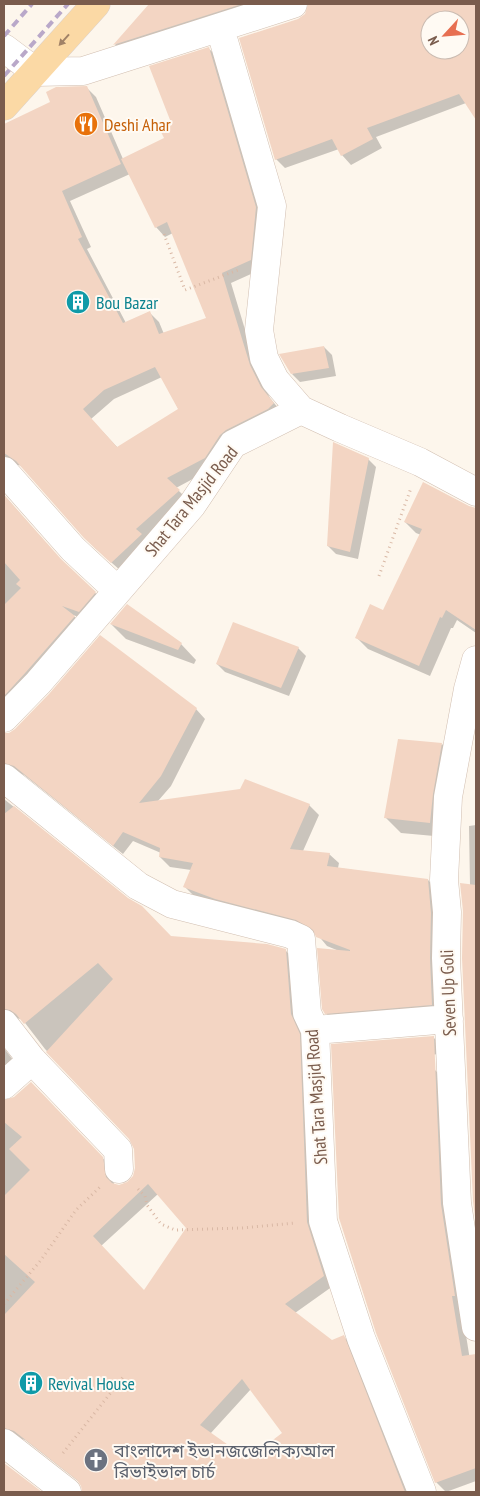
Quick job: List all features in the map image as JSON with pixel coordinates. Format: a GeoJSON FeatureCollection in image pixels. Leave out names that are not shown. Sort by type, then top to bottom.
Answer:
{"type":"FeatureCollection","features":[{"type":"Feature","properties":{"kind":"main road"},"geometry":{"type":"LineString","coordinates":[[4,106],[96,4]]}},
{"type":"Feature","properties":{"kind":"street"},"geometry":{"type":"LineString","coordinates":[[4,48],[36,72],[83,71],[293,4]]}},
{"type":"Feature","properties":{"kind":"street"},"geometry":{"type":"LineString","coordinates":[[220,28],[272,206],[259,330],[264,358],[275,380],[301,410],[420,462],[476,492]]}},
{"type":"Feature","properties":{"kind":"street","name":"Shat Tara Masjid Road"},"geometry":{"type":"LineString","coordinates":[[4,718],[38,683],[192,505],[233,444],[301,410]]}},
{"type":"Feature","properties":{"kind":"street"},"geometry":{"type":"LineString","coordinates":[[4,471],[73,549],[117,590]]}},
{"type":"Feature","properties":{"kind":"street","name":"Seven Up Goli"},"geometry":{"type":"LineString","coordinates":[[476,660],[468,689],[448,797],[444,880],[447,912],[446,958],[458,1203],[476,1327]]}},
{"type":"Feature","properties":{"kind":"street","name":"Shat Tara Masjid Road"},"geometry":{"type":"LineString","coordinates":[[4,778],[138,886],[172,904],[290,934],[301,939],[306,1013],[315,1030],[323,1220],[361,1338],[422,1492]]}},
{"type":"Feature","properties":{"kind":"street"},"geometry":{"type":"LineString","coordinates":[[315,1030],[449,1019]]}},
{"type":"Feature","properties":{"kind":"street"},"geometry":{"type":"LineString","coordinates":[[4,1024],[32,1060],[118,1150],[119,1169]]}},
{"type":"Feature","properties":{"kind":"street"},"geometry":{"type":"LineString","coordinates":[[4,1085],[32,1060]]}},
{"type":"Feature","properties":{"kind":"street"},"geometry":{"type":"LineString","coordinates":[[4,1443],[67,1492]]}},
{"type":"Feature","properties":{"kind":"path"},"geometry":{"type":"LineString","coordinates":[[164,234],[185,290],[266,260]]}},
{"type":"Feature","properties":{"kind":"path"},"geometry":{"type":"LineString","coordinates":[[379,576],[420,462]]}},
{"type":"Feature","properties":{"kind":"path"},"geometry":{"type":"LineString","coordinates":[[4,1304],[41,1260],[76,1210],[119,1169],[145,1196],[147,1205],[161,1224],[175,1230],[242,1228],[323,1220]]}},
{"type":"Feature","properties":{"kind":"path"},"geometry":{"type":"LineString","coordinates":[[45,1476],[124,1376]]}},
{"type":"Feature","properties":{"kind":"building"},"geometry":{"type":"Polygon","coordinates":[[[149,4],[242,4],[113,45],[149,4]]]}},
{"type":"Feature","properties":{"kind":"building"},"geometry":{"type":"Polygon","coordinates":[[[308,4],[476,4],[476,120],[459,94],[367,128],[373,139],[341,156],[332,139],[275,160],[239,38],[298,19],[305,14],[308,4]]]}},
{"type":"Feature","properties":{"kind":"building"},"geometry":{"type":"Polygon","coordinates":[[[209,47],[256,207],[251,260],[222,273],[250,365],[261,387],[274,403],[268,409],[226,430],[220,435],[205,458],[167,478],[180,490],[136,529],[142,534],[111,563],[84,538],[16,461],[4,453],[4,124],[50,102],[46,92],[56,87],[87,86],[121,164],[62,191],[82,237],[78,239],[123,323],[150,311],[159,334],[206,318],[167,222],[155,228],[121,159],[164,138],[160,130],[172,125],[149,66],[209,47]],[[155,367],[104,390],[83,409],[117,447],[178,409],[155,367]]]}},
{"type":"Feature","properties":{"kind":"building"},"geometry":{"type":"Polygon","coordinates":[[[324,346],[329,368],[291,374],[279,354],[324,346]]]}},
{"type":"Feature","properties":{"kind":"building"},"geometry":{"type":"Polygon","coordinates":[[[333,442],[369,458],[350,552],[327,546],[333,442]]]}},
{"type":"Feature","properties":{"kind":"building"},"geometry":{"type":"Polygon","coordinates":[[[423,482],[476,508],[476,630],[446,610],[442,618],[440,617],[419,666],[355,638],[370,604],[383,610],[422,529],[404,522],[423,482]]]}},
{"type":"Feature","properties":{"kind":"building"},"geometry":{"type":"Polygon","coordinates":[[[5,496],[61,559],[96,592],[79,612],[62,606],[75,616],[4,696],[4,605],[21,588],[16,584],[20,580],[4,562],[5,496]]]}},
{"type":"Feature","properties":{"kind":"building"},"geometry":{"type":"Polygon","coordinates":[[[127,604],[182,643],[178,650],[110,624],[127,604]]]}},
{"type":"Feature","properties":{"kind":"building"},"geometry":{"type":"Polygon","coordinates":[[[233,622],[299,647],[281,688],[216,664],[233,622]]]}},
{"type":"Feature","properties":{"kind":"building"},"geometry":{"type":"Polygon","coordinates":[[[100,635],[197,708],[161,776],[139,803],[240,789],[245,779],[310,804],[290,849],[330,853],[327,866],[428,879],[431,913],[432,1005],[325,1014],[322,1009],[317,948],[350,950],[316,937],[313,930],[296,920],[215,899],[183,887],[193,863],[159,857],[160,848],[123,832],[113,846],[14,766],[4,763],[4,733],[9,733],[15,729],[49,694],[100,635]]]}},
{"type":"Feature","properties":{"kind":"building"},"geometry":{"type":"Polygon","coordinates":[[[398,739],[442,743],[430,823],[384,818],[398,739]]]}},
{"type":"Feature","properties":{"kind":"building"},"geometry":{"type":"Polygon","coordinates":[[[14,806],[128,898],[142,906],[171,936],[267,944],[286,949],[291,1014],[300,1034],[307,1222],[324,1276],[285,1304],[332,1340],[344,1335],[405,1492],[82,1492],[77,1480],[14,1431],[4,1428],[4,1315],[35,1282],[4,1254],[4,1196],[30,1170],[9,1149],[22,1137],[4,1122],[4,1100],[14,1097],[31,1082],[103,1157],[106,1177],[112,1183],[119,1185],[127,1182],[133,1176],[135,1168],[134,1149],[129,1139],[46,1052],[113,979],[98,963],[24,1024],[16,1014],[4,1009],[4,814],[14,806]],[[148,1184],[93,1236],[144,1290],[186,1228],[148,1184]],[[242,1379],[200,1425],[248,1459],[282,1433],[242,1379]]]}},
{"type":"Feature","properties":{"kind":"building"},"geometry":{"type":"Polygon","coordinates":[[[460,883],[476,885],[476,1225],[473,1201],[462,958],[463,911],[460,883]]]}},
{"type":"Feature","properties":{"kind":"building"},"geometry":{"type":"Polygon","coordinates":[[[434,1036],[441,1204],[455,1296],[452,1296],[462,1356],[476,1354],[476,1468],[435,1483],[376,1333],[339,1218],[331,1044],[434,1036]]]}},
{"type":"Feature","properties":{"kind":"building"},"geometry":{"type":"Polygon","coordinates":[[[4,1463],[42,1492],[4,1492],[4,1463]]]}},
{"type":"Feature","properties":{"kind":"railway"},"geometry":{"type":"LineString","coordinates":[[4,36],[32,4]]}},
{"type":"Feature","properties":{"kind":"railway"},"geometry":{"type":"LineString","coordinates":[[4,76],[68,4]]}},
{"type":"Feature","properties":{"kind":"place","name":"Deshi Ahar"},"geometry":{"type":"Point","coordinates":[86,124]}},
{"type":"Feature","properties":{"kind":"place","name":"Bou Bazar"},"geometry":{"type":"Point","coordinates":[78,302]}},
{"type":"Feature","properties":{"kind":"place","name":"Revival House"},"geometry":{"type":"Point","coordinates":[31,1383]}},
{"type":"Feature","properties":{"kind":"place","name":"বাংলাদেশ ইভানজজেলিক্যআল রিভাইভাল চার্চ"},"geometry":{"type":"Point","coordinates":[96,1460]}}]}
